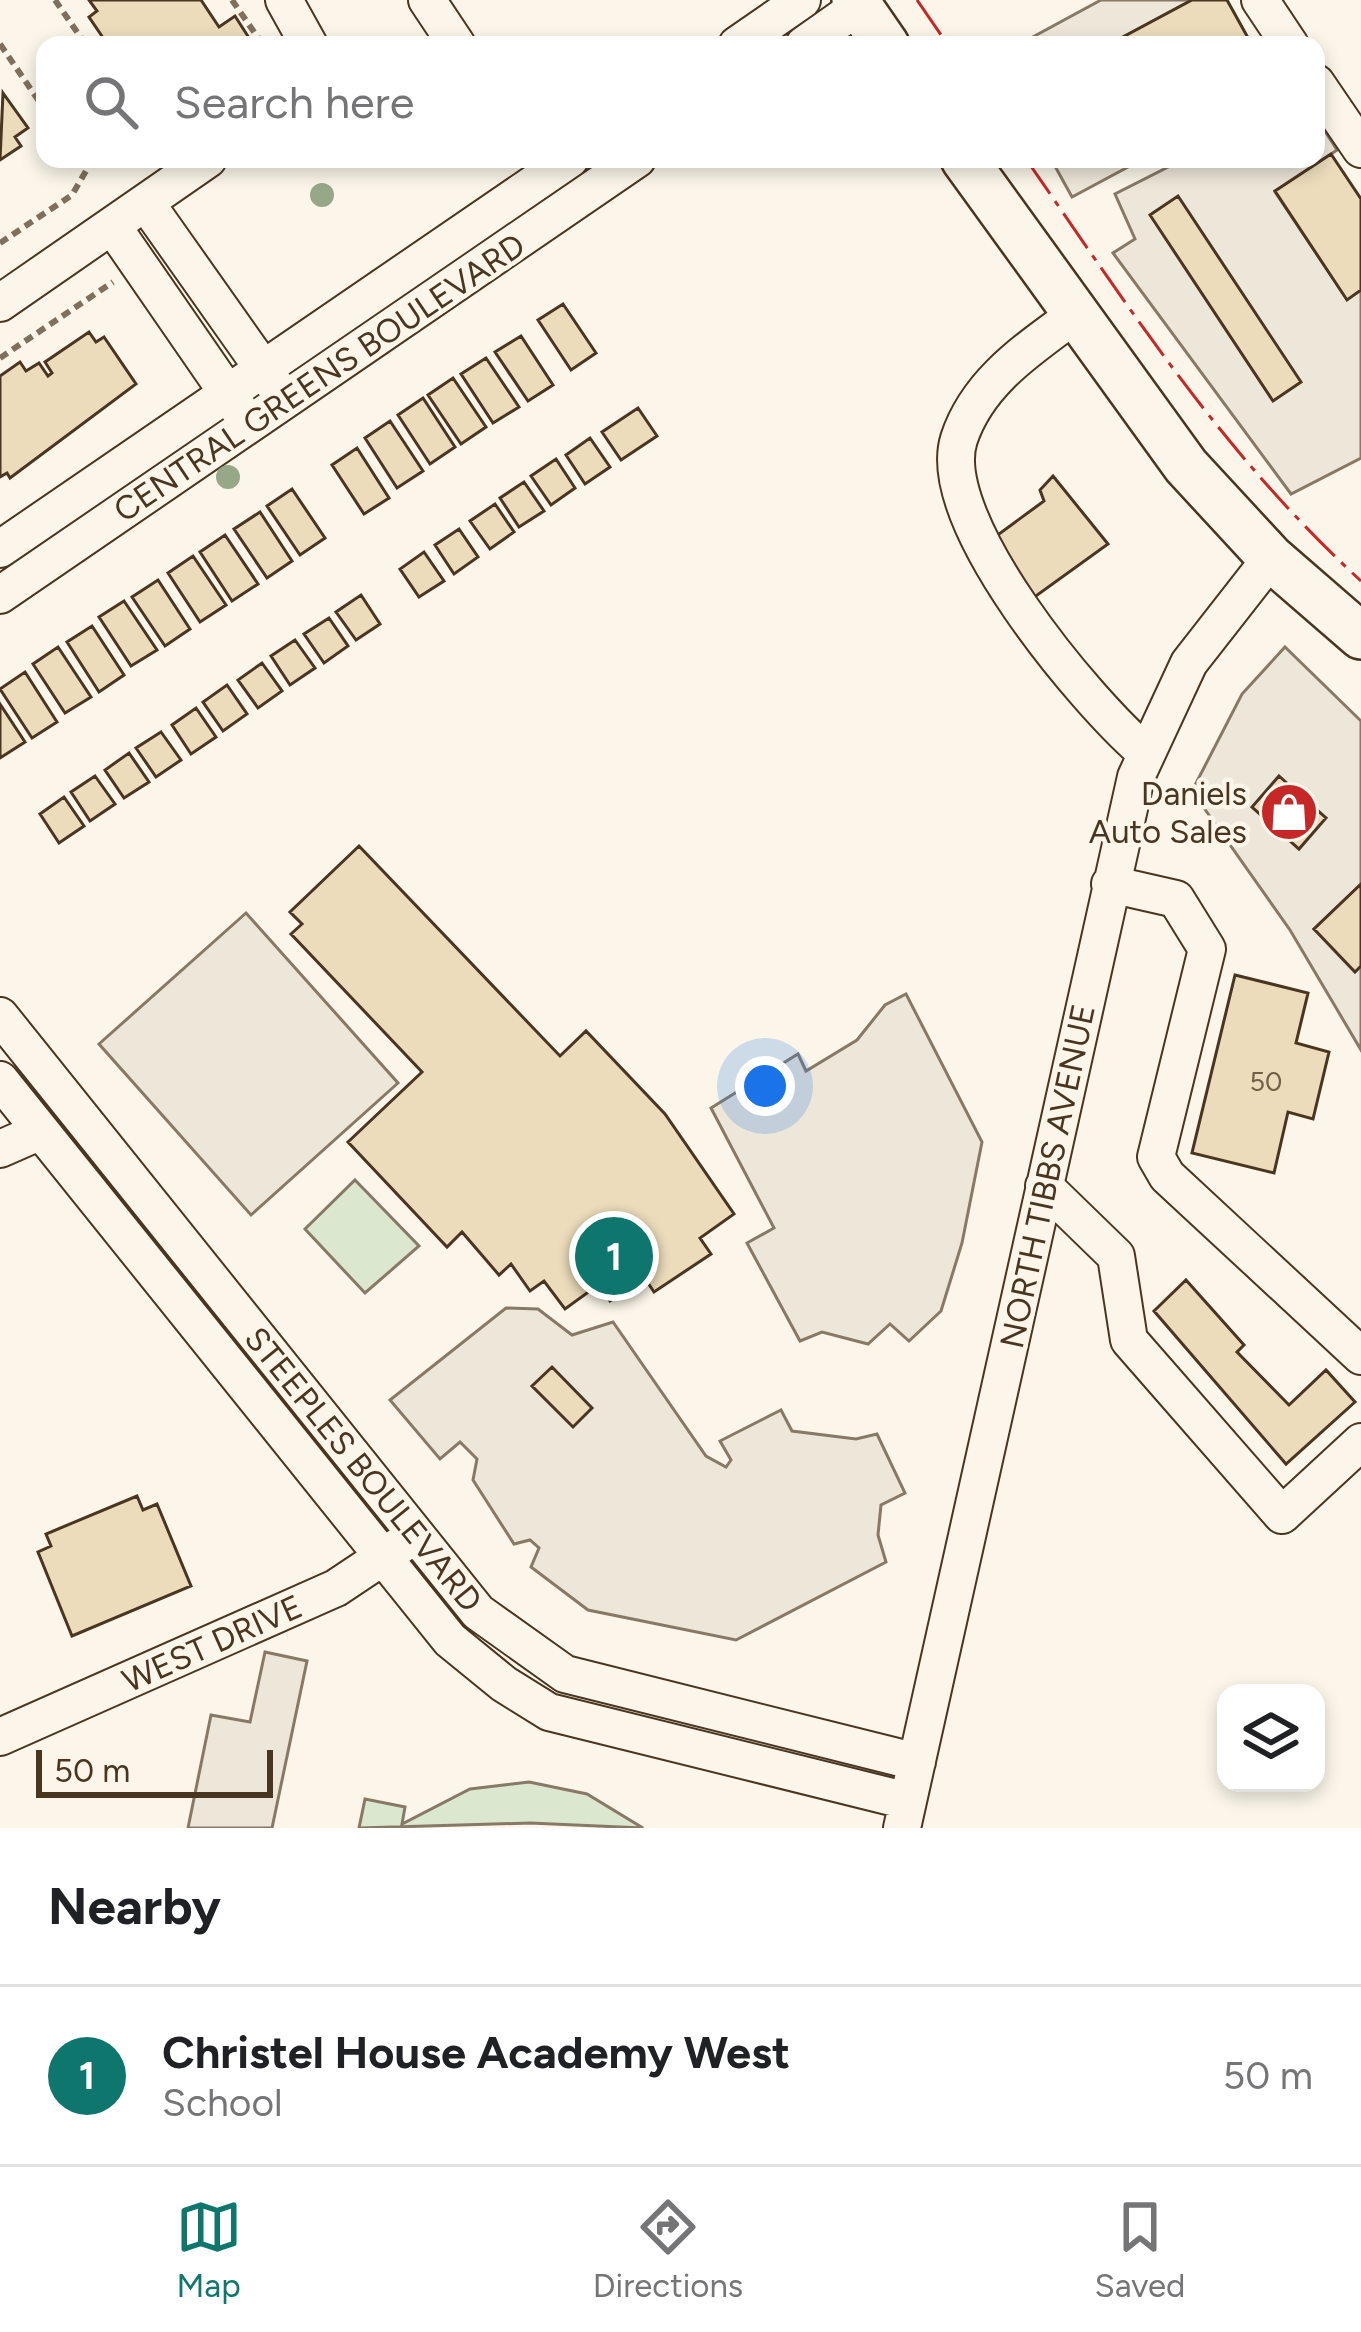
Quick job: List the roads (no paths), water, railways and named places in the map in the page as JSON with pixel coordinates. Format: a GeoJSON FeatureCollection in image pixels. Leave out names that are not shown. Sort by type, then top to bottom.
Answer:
{"type":"FeatureCollection","features":[{"type":"Feature","properties":{"kind":"main road"},"geometry":{"type":"LineString","coordinates":[[857,3],[880,36]]}},
{"type":"Feature","properties":{"kind":"main road"},"geometry":{"type":"LineString","coordinates":[[971,168],[1186,466],[1271,558],[1361,636]]}},
{"type":"Feature","properties":{"kind":"street"},"geometry":{"type":"LineString","coordinates":[[284,0],[306,36]]}},
{"type":"Feature","properties":{"kind":"street"},"geometry":{"type":"LineString","coordinates":[[427,0],[451,36]]}},
{"type":"Feature","properties":{"kind":"street"},"geometry":{"type":"LineString","coordinates":[[749,36],[802,0]]}},
{"type":"Feature","properties":{"kind":"street"},"geometry":{"type":"LineString","coordinates":[[1260,0],[1284,36]]}},
{"type":"Feature","properties":{"kind":"street"},"geometry":{"type":"LineString","coordinates":[[815,36],[857,3]]}},
{"type":"Feature","properties":{"kind":"street"},"geometry":{"type":"LineString","coordinates":[[1325,96],[1361,149]]}},
{"type":"Feature","properties":{"kind":"street"},"geometry":{"type":"LineString","coordinates":[[0,303],[195,168]]}},
{"type":"Feature","properties":{"kind":"street","name":"CENTRAL GREENS BOULEVARD"},"geometry":{"type":"LineString","coordinates":[[0,549],[263,370],[545,168]]}},
{"type":"Feature","properties":{"kind":"street","name":"CENTRAL GREENS BOULEVARD"},"geometry":{"type":"LineString","coordinates":[[0,595],[624,168]]}},
{"type":"Feature","properties":{"kind":"street"},"geometry":{"type":"LineString","coordinates":[[146,203],[285,400]]}},
{"type":"Feature","properties":{"kind":"street"},"geometry":{"type":"LineString","coordinates":[[112,226],[249,424]]}},
{"type":"Feature","properties":{"kind":"street"},"geometry":{"type":"LineString","coordinates":[[1076,314],[1009,364],[978,398],[958,443],[956,488],[967,519],[1001,577],[1097,708],[1146,753]]}},
{"type":"Feature","properties":{"kind":"street","name":"NORTH TIBBS AVENUE"},"geometry":{"type":"LineString","coordinates":[[905,1815],[1110,884],[1146,753],[1189,663],[1271,558]]}},
{"type":"Feature","properties":{"kind":"street"},"geometry":{"type":"LineString","coordinates":[[1110,884],[1176,898],[1207,950],[1156,1157],[1167,1176],[1361,1356]]}},
{"type":"Feature","properties":{"kind":"street","name":"STEEPLES BOULEVARD"},"geometry":{"type":"LineString","coordinates":[[0,1016],[478,1612],[565,1675],[917,1762]]}},
{"type":"Feature","properties":{"kind":"street","name":"STEEPLES BOULEVARD"},"geometry":{"type":"LineString","coordinates":[[0,1080],[451,1640],[504,1684],[549,1712],[905,1815]]}},
{"type":"Feature","properties":{"kind":"street"},"geometry":{"type":"LineString","coordinates":[[0,1149],[41,1131]]}},
{"type":"Feature","properties":{"kind":"street"},"geometry":{"type":"LineString","coordinates":[[1044,1186],[1116,1256],[1129,1340],[1282,1515],[1361,1442]]}},
{"type":"Feature","properties":{"kind":"street","name":"WEST DRIVE"},"geometry":{"type":"LineString","coordinates":[[0,1736],[336,1588],[415,1534]]}},
{"type":"Feature","properties":{"kind":"place","name":"Daniels Auto Sales"},"geometry":{"type":"Point","coordinates":[1289,812]}},
{"type":"Feature","properties":{"kind":"place","name":"Christel House Academy West"},"geometry":{"type":"Point","coordinates":[614,1256]}}]}
